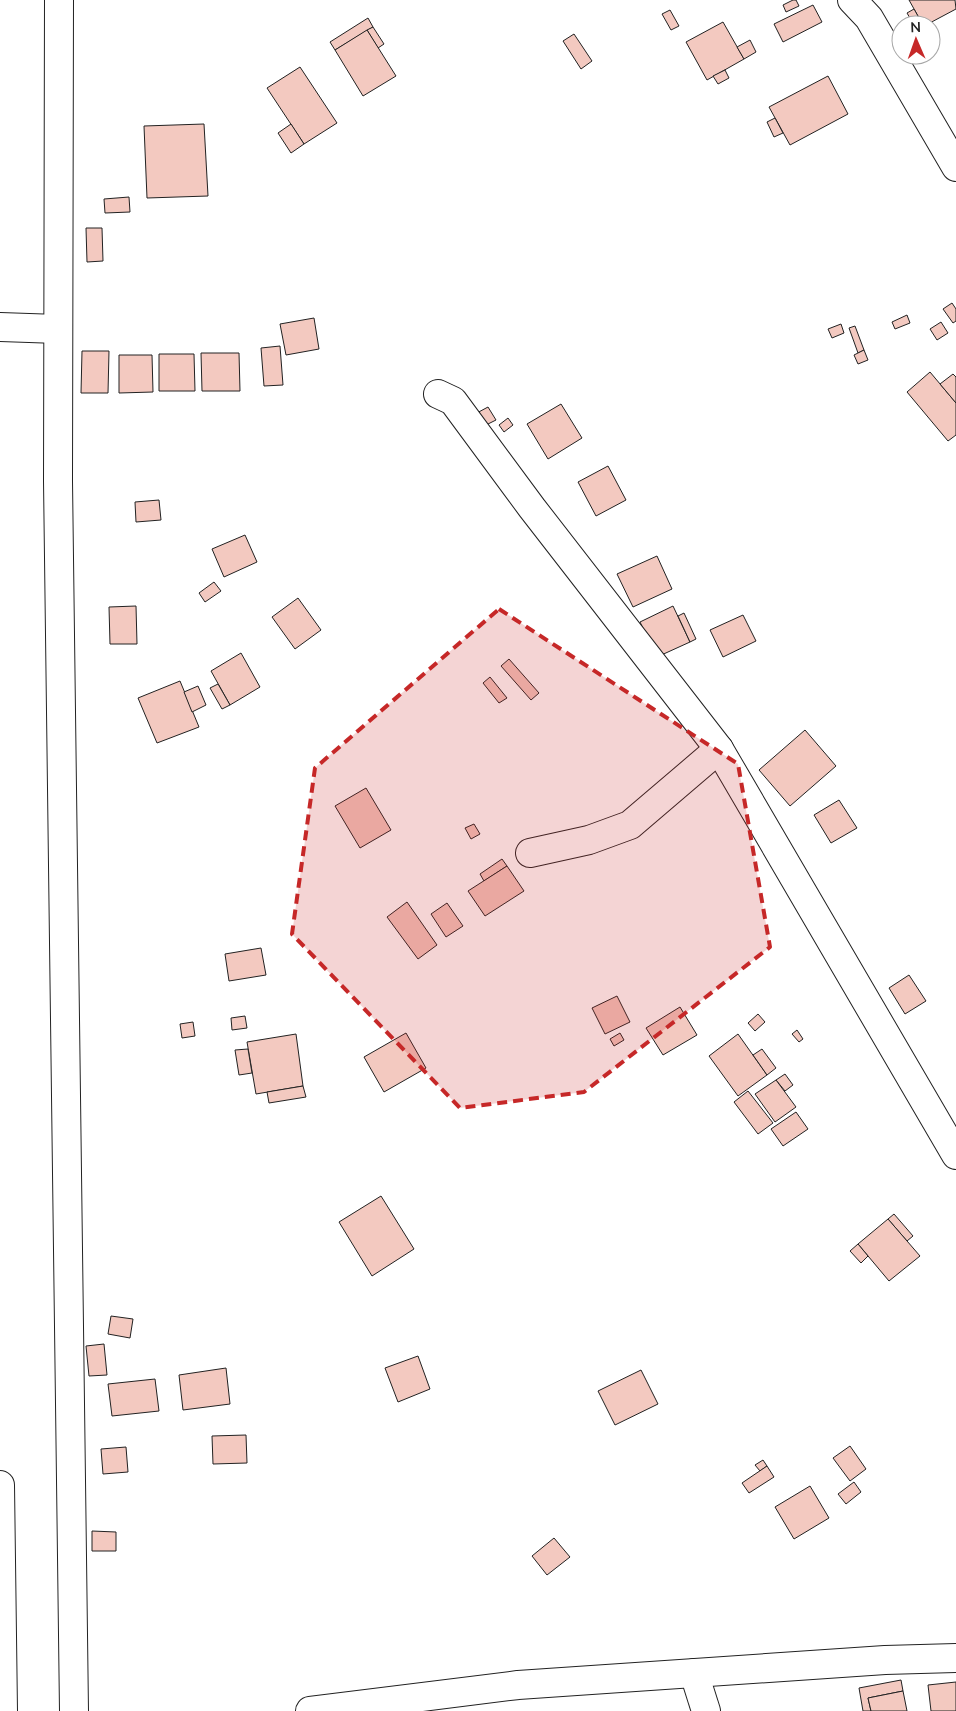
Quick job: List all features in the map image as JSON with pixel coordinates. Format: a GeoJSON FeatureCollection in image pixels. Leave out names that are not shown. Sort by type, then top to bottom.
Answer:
{"type":"FeatureCollection","features":[{"type":"Feature","properties":{"kind":"street"},"geometry":{"type":"LineString","coordinates":[[59,0],[58,481],[74,1711]]}},
{"type":"Feature","properties":{"kind":"street"},"geometry":{"type":"LineString","coordinates":[[852,0],[869,18],[956,167]]}},
{"type":"Feature","properties":{"kind":"street"},"geometry":{"type":"LineString","coordinates":[[0,327],[58,329]]}},
{"type":"Feature","properties":{"kind":"street"},"geometry":{"type":"LineString","coordinates":[[438,394],[453,401],[532,508],[719,749],[956,1155]]}},
{"type":"Feature","properties":{"kind":"street"},"geometry":{"type":"LineString","coordinates":[[530,853],[589,840],[630,825],[719,749]]}},
{"type":"Feature","properties":{"kind":"street"},"geometry":{"type":"LineString","coordinates":[[0,1485],[3,1711]]}},
{"type":"Feature","properties":{"kind":"street"},"geometry":{"type":"LineString","coordinates":[[310,1711],[518,1685],[885,1660],[956,1658]]}},
{"type":"Feature","properties":{"kind":"street"},"geometry":{"type":"LineString","coordinates":[[694,1673],[706,1711]]}},
{"type":"Feature","properties":{"kind":"highlighted area"},"geometry":{"type":"Polygon","coordinates":[[[499,609],[738,764],[770,947],[584,1092],[460,1108],[292,934],[315,768],[499,609]]]}},
{"type":"Feature","properties":{"kind":"building"},"geometry":{"type":"Polygon","coordinates":[[[796,0],[799,6],[786,12],[783,5],[796,0]]]}},
{"type":"Feature","properties":{"kind":"building"},"geometry":{"type":"Polygon","coordinates":[[[909,0],[955,0],[956,9],[941,17],[941,15],[917,15],[909,0]]]}},
{"type":"Feature","properties":{"kind":"building"},"geometry":{"type":"Polygon","coordinates":[[[813,5],[822,22],[783,42],[774,24],[813,5]]]}},
{"type":"Feature","properties":{"kind":"building"},"geometry":{"type":"Polygon","coordinates":[[[914,9],[917,15],[908,15],[907,13],[914,9]]]}},
{"type":"Feature","properties":{"kind":"building"},"geometry":{"type":"Polygon","coordinates":[[[670,10],[679,26],[671,30],[662,14],[670,10]]]}},
{"type":"Feature","properties":{"kind":"building"},"geometry":{"type":"Polygon","coordinates":[[[368,18],[373,27],[335,50],[330,42],[368,18]]]}},
{"type":"Feature","properties":{"kind":"building"},"geometry":{"type":"Polygon","coordinates":[[[723,22],[744,59],[707,80],[686,42],[723,22]]]}},
{"type":"Feature","properties":{"kind":"building"},"geometry":{"type":"Polygon","coordinates":[[[373,27],[384,44],[378,48],[367,30],[373,27]]]}},
{"type":"Feature","properties":{"kind":"building"},"geometry":{"type":"Polygon","coordinates":[[[367,30],[396,76],[363,96],[335,50],[367,30]]]}},
{"type":"Feature","properties":{"kind":"building"},"geometry":{"type":"Polygon","coordinates":[[[574,34],[592,61],[581,69],[563,41],[574,34]]]}},
{"type":"Feature","properties":{"kind":"building"},"geometry":{"type":"Polygon","coordinates":[[[750,40],[756,52],[744,59],[737,47],[750,40]]]}},
{"type":"Feature","properties":{"kind":"building"},"geometry":{"type":"Polygon","coordinates":[[[300,67],[337,123],[304,144],[267,88],[300,67]]]}},
{"type":"Feature","properties":{"kind":"building"},"geometry":{"type":"Polygon","coordinates":[[[725,70],[729,78],[718,84],[713,76],[725,70]]]}},
{"type":"Feature","properties":{"kind":"building"},"geometry":{"type":"Polygon","coordinates":[[[828,76],[848,114],[790,145],[769,107],[828,76]]]}},
{"type":"Feature","properties":{"kind":"building"},"geometry":{"type":"Polygon","coordinates":[[[775,118],[783,133],[774,137],[767,122],[775,118]]]}},
{"type":"Feature","properties":{"kind":"building"},"geometry":{"type":"Polygon","coordinates":[[[204,124],[208,196],[147,198],[144,126],[204,124]]]}},
{"type":"Feature","properties":{"kind":"building"},"geometry":{"type":"Polygon","coordinates":[[[291,124],[304,144],[291,153],[278,133],[291,124]]]}},
{"type":"Feature","properties":{"kind":"building"},"geometry":{"type":"Polygon","coordinates":[[[129,197],[130,212],[105,213],[104,199],[129,197]]]}},
{"type":"Feature","properties":{"kind":"building"},"geometry":{"type":"Polygon","coordinates":[[[86,228],[102,228],[103,261],[87,262],[86,228]]]}},
{"type":"Feature","properties":{"kind":"building"},"geometry":{"type":"Polygon","coordinates":[[[952,303],[956,309],[956,321],[953,323],[943,309],[952,303]]]}},
{"type":"Feature","properties":{"kind":"building"},"geometry":{"type":"Polygon","coordinates":[[[907,315],[910,323],[895,329],[892,322],[907,315]]]}},
{"type":"Feature","properties":{"kind":"building"},"geometry":{"type":"Polygon","coordinates":[[[314,318],[319,349],[286,355],[280,324],[314,318]]]}},
{"type":"Feature","properties":{"kind":"building"},"geometry":{"type":"Polygon","coordinates":[[[941,322],[948,333],[937,340],[930,329],[941,322]]]}},
{"type":"Feature","properties":{"kind":"building"},"geometry":{"type":"Polygon","coordinates":[[[841,324],[844,333],[832,338],[828,329],[841,324]]]}},
{"type":"Feature","properties":{"kind":"building"},"geometry":{"type":"Polygon","coordinates":[[[855,326],[864,350],[858,353],[849,328],[855,326]]]}},
{"type":"Feature","properties":{"kind":"building"},"geometry":{"type":"Polygon","coordinates":[[[280,346],[283,385],[264,386],[261,348],[280,346]]]}},
{"type":"Feature","properties":{"kind":"building"},"geometry":{"type":"Polygon","coordinates":[[[864,350],[868,360],[858,364],[854,355],[864,350]]]}},
{"type":"Feature","properties":{"kind":"building"},"geometry":{"type":"Polygon","coordinates":[[[82,351],[109,351],[108,393],[81,393],[82,351]]]}},
{"type":"Feature","properties":{"kind":"building"},"geometry":{"type":"Polygon","coordinates":[[[201,353],[239,353],[240,391],[202,391],[201,353]]]}},
{"type":"Feature","properties":{"kind":"building"},"geometry":{"type":"Polygon","coordinates":[[[159,354],[194,354],[195,391],[159,391],[159,354]]]}},
{"type":"Feature","properties":{"kind":"building"},"geometry":{"type":"Polygon","coordinates":[[[119,355],[152,355],[153,392],[119,393],[119,355]]]}},
{"type":"Feature","properties":{"kind":"building"},"geometry":{"type":"Polygon","coordinates":[[[930,372],[956,403],[956,435],[948,441],[907,392],[930,372]]]}},
{"type":"Feature","properties":{"kind":"building"},"geometry":{"type":"Polygon","coordinates":[[[953,374],[956,377],[956,403],[940,384],[953,374]]]}},
{"type":"Feature","properties":{"kind":"building"},"geometry":{"type":"Polygon","coordinates":[[[561,404],[582,438],[548,459],[527,424],[561,404]]]}},
{"type":"Feature","properties":{"kind":"building"},"geometry":{"type":"Polygon","coordinates":[[[488,407],[496,420],[482,427],[475,414],[488,407]]]}},
{"type":"Feature","properties":{"kind":"building"},"geometry":{"type":"Polygon","coordinates":[[[508,418],[513,425],[504,432],[499,425],[508,418]]]}},
{"type":"Feature","properties":{"kind":"building"},"geometry":{"type":"Polygon","coordinates":[[[608,466],[626,500],[596,516],[578,482],[608,466]]]}},
{"type":"Feature","properties":{"kind":"building"},"geometry":{"type":"Polygon","coordinates":[[[159,500],[161,520],[136,522],[135,502],[159,500]]]}},
{"type":"Feature","properties":{"kind":"building"},"geometry":{"type":"Polygon","coordinates":[[[245,535],[257,562],[224,577],[212,549],[245,535]]]}},
{"type":"Feature","properties":{"kind":"building"},"geometry":{"type":"Polygon","coordinates":[[[657,556],[672,589],[633,607],[617,574],[657,556]]]}},
{"type":"Feature","properties":{"kind":"building"},"geometry":{"type":"Polygon","coordinates":[[[214,582],[221,591],[205,602],[199,593],[214,582]]]}},
{"type":"Feature","properties":{"kind":"building"},"geometry":{"type":"Polygon","coordinates":[[[298,598],[321,630],[295,649],[272,617],[298,598]]]}},
{"type":"Feature","properties":{"kind":"building"},"geometry":{"type":"Polygon","coordinates":[[[136,606],[137,644],[110,644],[109,607],[136,606]]]}},
{"type":"Feature","properties":{"kind":"building"},"geometry":{"type":"Polygon","coordinates":[[[673,606],[690,642],[657,657],[640,622],[673,606]]]}},
{"type":"Feature","properties":{"kind":"building"},"geometry":{"type":"Polygon","coordinates":[[[684,613],[696,639],[690,642],[678,616],[684,613]]]}},
{"type":"Feature","properties":{"kind":"building"},"geometry":{"type":"Polygon","coordinates":[[[743,615],[756,641],[723,657],[710,630],[743,615]]]}},
{"type":"Feature","properties":{"kind":"building"},"geometry":{"type":"Polygon","coordinates":[[[241,653],[260,687],[230,705],[211,671],[241,653]]]}},
{"type":"Feature","properties":{"kind":"building"},"geometry":{"type":"Polygon","coordinates":[[[509,659],[539,693],[531,700],[501,666],[509,659]]]}},
{"type":"Feature","properties":{"kind":"building"},"geometry":{"type":"Polygon","coordinates":[[[490,677],[507,698],[499,703],[483,683],[490,677]]]}},
{"type":"Feature","properties":{"kind":"building"},"geometry":{"type":"Polygon","coordinates":[[[180,681],[199,727],[157,743],[138,698],[180,681]]]}},
{"type":"Feature","properties":{"kind":"building"},"geometry":{"type":"Polygon","coordinates":[[[218,684],[230,705],[222,709],[210,688],[218,684]]]}},
{"type":"Feature","properties":{"kind":"building"},"geometry":{"type":"Polygon","coordinates":[[[198,686],[206,705],[192,712],[184,692],[198,686]]]}},
{"type":"Feature","properties":{"kind":"building"},"geometry":{"type":"Polygon","coordinates":[[[805,730],[836,766],[790,806],[759,770],[805,730]]]}},
{"type":"Feature","properties":{"kind":"building"},"geometry":{"type":"Polygon","coordinates":[[[366,788],[391,830],[360,848],[335,806],[366,788]]]}},
{"type":"Feature","properties":{"kind":"building"},"geometry":{"type":"Polygon","coordinates":[[[839,800],[857,828],[831,843],[814,815],[839,800]]]}},
{"type":"Feature","properties":{"kind":"building"},"geometry":{"type":"Polygon","coordinates":[[[474,824],[480,834],[471,839],[465,828],[474,824]]]}},
{"type":"Feature","properties":{"kind":"building"},"geometry":{"type":"Polygon","coordinates":[[[502,859],[507,866],[484,881],[480,874],[502,859]]]}},
{"type":"Feature","properties":{"kind":"building"},"geometry":{"type":"Polygon","coordinates":[[[507,866],[524,891],[485,916],[468,891],[507,866]]]}},
{"type":"Feature","properties":{"kind":"building"},"geometry":{"type":"Polygon","coordinates":[[[407,902],[437,945],[418,959],[387,917],[407,902]]]}},
{"type":"Feature","properties":{"kind":"building"},"geometry":{"type":"Polygon","coordinates":[[[447,903],[463,926],[446,937],[431,914],[447,903]]]}},
{"type":"Feature","properties":{"kind":"building"},"geometry":{"type":"Polygon","coordinates":[[[261,948],[266,975],[229,981],[225,954],[261,948]]]}},
{"type":"Feature","properties":{"kind":"building"},"geometry":{"type":"Polygon","coordinates":[[[909,975],[926,1001],[905,1014],[889,988],[909,975]]]}},
{"type":"Feature","properties":{"kind":"building"},"geometry":{"type":"Polygon","coordinates":[[[617,996],[630,1022],[605,1034],[592,1008],[617,996]]]}},
{"type":"Feature","properties":{"kind":"building"},"geometry":{"type":"Polygon","coordinates":[[[680,1007],[697,1035],[663,1055],[646,1028],[680,1007]]]}},
{"type":"Feature","properties":{"kind":"building"},"geometry":{"type":"Polygon","coordinates":[[[758,1014],[765,1022],[755,1031],[748,1023],[758,1014]]]}},
{"type":"Feature","properties":{"kind":"building"},"geometry":{"type":"Polygon","coordinates":[[[245,1016],[247,1028],[232,1030],[231,1018],[245,1016]]]}},
{"type":"Feature","properties":{"kind":"building"},"geometry":{"type":"Polygon","coordinates":[[[193,1022],[195,1036],[182,1038],[180,1024],[193,1022]]]}},
{"type":"Feature","properties":{"kind":"building"},"geometry":{"type":"Polygon","coordinates":[[[797,1030],[803,1039],[799,1042],[792,1034],[797,1030]]]}},
{"type":"Feature","properties":{"kind":"building"},"geometry":{"type":"Polygon","coordinates":[[[406,1033],[426,1068],[384,1092],[364,1057],[406,1033]]]}},
{"type":"Feature","properties":{"kind":"building"},"geometry":{"type":"Polygon","coordinates":[[[620,1033],[624,1040],[614,1046],[610,1039],[620,1033]]]}},
{"type":"Feature","properties":{"kind":"building"},"geometry":{"type":"Polygon","coordinates":[[[296,1034],[303,1086],[256,1094],[247,1042],[296,1034]]]}},
{"type":"Feature","properties":{"kind":"building"},"geometry":{"type":"Polygon","coordinates":[[[738,1034],[767,1075],[738,1096],[709,1056],[738,1034]]]}},
{"type":"Feature","properties":{"kind":"building"},"geometry":{"type":"Polygon","coordinates":[[[248,1049],[252,1073],[239,1075],[235,1050],[248,1049]]]}},
{"type":"Feature","properties":{"kind":"building"},"geometry":{"type":"Polygon","coordinates":[[[762,1049],[776,1068],[767,1075],[753,1055],[762,1049]]]}},
{"type":"Feature","properties":{"kind":"building"},"geometry":{"type":"Polygon","coordinates":[[[785,1074],[793,1085],[785,1091],[776,1080],[785,1074]]]}},
{"type":"Feature","properties":{"kind":"building"},"geometry":{"type":"Polygon","coordinates":[[[776,1080],[796,1107],[775,1122],[755,1094],[776,1080]]]}},
{"type":"Feature","properties":{"kind":"building"},"geometry":{"type":"Polygon","coordinates":[[[303,1086],[306,1097],[269,1103],[267,1092],[303,1086]]]}},
{"type":"Feature","properties":{"kind":"building"},"geometry":{"type":"Polygon","coordinates":[[[748,1091],[773,1123],[758,1134],[734,1102],[748,1091]]]}},
{"type":"Feature","properties":{"kind":"building"},"geometry":{"type":"Polygon","coordinates":[[[796,1112],[808,1129],[783,1146],[771,1129],[796,1112]]]}},
{"type":"Feature","properties":{"kind":"building"},"geometry":{"type":"Polygon","coordinates":[[[381,1196],[414,1249],[372,1276],[339,1222],[381,1196]]]}},
{"type":"Feature","properties":{"kind":"building"},"geometry":{"type":"Polygon","coordinates":[[[894,1214],[913,1236],[907,1241],[888,1219],[894,1214]]]}},
{"type":"Feature","properties":{"kind":"building"},"geometry":{"type":"Polygon","coordinates":[[[888,1219],[920,1256],[889,1281],[858,1244],[888,1219]]]}},
{"type":"Feature","properties":{"kind":"building"},"geometry":{"type":"Polygon","coordinates":[[[858,1244],[868,1256],[861,1263],[850,1251],[858,1244]]]}},
{"type":"Feature","properties":{"kind":"building"},"geometry":{"type":"Polygon","coordinates":[[[111,1316],[133,1319],[130,1338],[108,1334],[111,1316]]]}},
{"type":"Feature","properties":{"kind":"building"},"geometry":{"type":"Polygon","coordinates":[[[104,1344],[107,1375],[89,1376],[86,1346],[104,1344]]]}},
{"type":"Feature","properties":{"kind":"building"},"geometry":{"type":"Polygon","coordinates":[[[418,1356],[430,1389],[398,1402],[385,1368],[418,1356]]]}},
{"type":"Feature","properties":{"kind":"building"},"geometry":{"type":"Polygon","coordinates":[[[226,1368],[230,1404],[183,1410],[179,1375],[226,1368]]]}},
{"type":"Feature","properties":{"kind":"building"},"geometry":{"type":"Polygon","coordinates":[[[641,1370],[658,1404],[615,1425],[598,1391],[641,1370]]]}},
{"type":"Feature","properties":{"kind":"building"},"geometry":{"type":"Polygon","coordinates":[[[155,1379],[159,1411],[112,1416],[108,1384],[155,1379]]]}},
{"type":"Feature","properties":{"kind":"building"},"geometry":{"type":"Polygon","coordinates":[[[246,1435],[247,1463],[213,1464],[212,1436],[246,1435]]]}},
{"type":"Feature","properties":{"kind":"building"},"geometry":{"type":"Polygon","coordinates":[[[850,1446],[866,1469],[850,1481],[833,1458],[850,1446]]]}},
{"type":"Feature","properties":{"kind":"building"},"geometry":{"type":"Polygon","coordinates":[[[126,1447],[128,1472],[103,1474],[101,1449],[126,1447]]]}},
{"type":"Feature","properties":{"kind":"building"},"geometry":{"type":"Polygon","coordinates":[[[763,1460],[767,1466],[760,1471],[755,1465],[763,1460]]]}},
{"type":"Feature","properties":{"kind":"building"},"geometry":{"type":"Polygon","coordinates":[[[767,1466],[774,1477],[749,1493],[742,1483],[767,1466]]]}},
{"type":"Feature","properties":{"kind":"building"},"geometry":{"type":"Polygon","coordinates":[[[854,1482],[861,1492],[846,1504],[838,1494],[854,1482]]]}},
{"type":"Feature","properties":{"kind":"building"},"geometry":{"type":"Polygon","coordinates":[[[810,1486],[829,1518],[794,1539],[775,1507],[810,1486]]]}},
{"type":"Feature","properties":{"kind":"building"},"geometry":{"type":"Polygon","coordinates":[[[92,1531],[116,1532],[116,1551],[92,1551],[92,1531]]]}},
{"type":"Feature","properties":{"kind":"building"},"geometry":{"type":"Polygon","coordinates":[[[554,1538],[570,1557],[547,1575],[532,1556],[554,1538]]]}},
{"type":"Feature","properties":{"kind":"building"},"geometry":{"type":"Polygon","coordinates":[[[901,1680],[903,1691],[868,1698],[871,1711],[863,1711],[859,1688],[901,1680]]]}},
{"type":"Feature","properties":{"kind":"building"},"geometry":{"type":"Polygon","coordinates":[[[956,1682],[956,1711],[931,1711],[928,1685],[956,1682]]]}},
{"type":"Feature","properties":{"kind":"building"},"geometry":{"type":"Polygon","coordinates":[[[903,1691],[907,1711],[871,1711],[868,1698],[903,1691]]]}}]}
